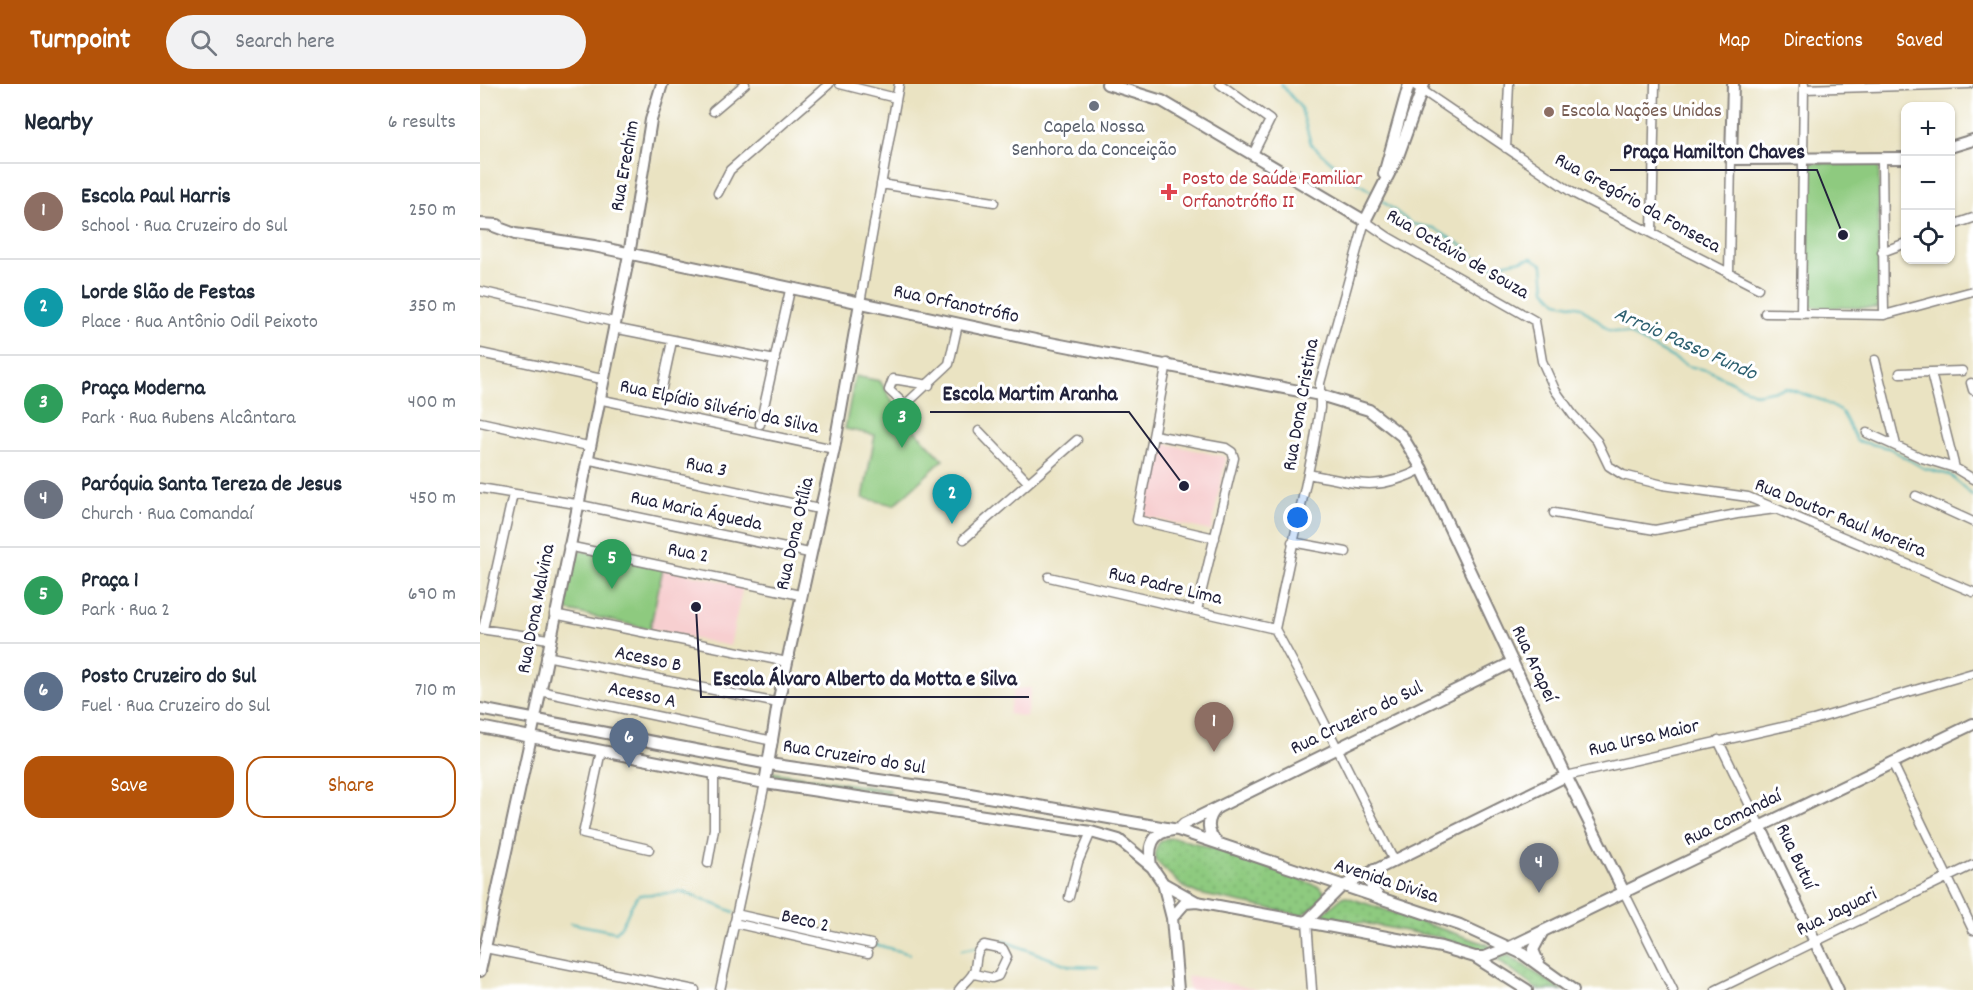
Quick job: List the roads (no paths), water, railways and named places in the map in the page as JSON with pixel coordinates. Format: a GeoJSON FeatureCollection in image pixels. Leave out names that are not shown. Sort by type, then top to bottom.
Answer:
{"type":"FeatureCollection","features":[{"type":"Feature","properties":{"kind":"street","name":"Rua Erechim"},"geometry":{"type":"LineString","coordinates":[[629,255],[651,120],[662,84]]}},
{"type":"Feature","properties":{"kind":"street"},"geometry":{"type":"LineString","coordinates":[[713,111],[745,84]]}},
{"type":"Feature","properties":{"kind":"street"},"geometry":{"type":"LineString","coordinates":[[718,193],[730,170],[829,84]]}},
{"type":"Feature","properties":{"kind":"street"},"geometry":{"type":"LineString","coordinates":[[840,84],[896,98]]}},
{"type":"Feature","properties":{"kind":"street","name":"Rua Dona Otília"},"geometry":{"type":"LineString","coordinates":[[720,990],[769,764],[778,703],[800,595],[834,449],[898,84]]}},
{"type":"Feature","properties":{"kind":"street","name":"Rua Octávio de Souza"},"geometry":{"type":"LineString","coordinates":[[1107,84],[1162,101],[1365,221],[1388,237],[1535,321]]}},
{"type":"Feature","properties":{"kind":"street"},"geometry":{"type":"LineString","coordinates":[[1220,84],[1270,120],[1253,154]]}},
{"type":"Feature","properties":{"kind":"street"},"geometry":{"type":"LineString","coordinates":[[1506,148],[1509,84]]}},
{"type":"Feature","properties":{"kind":"street"},"geometry":{"type":"LineString","coordinates":[[1652,233],[1655,84]]}},
{"type":"Feature","properties":{"kind":"street"},"geometry":{"type":"LineString","coordinates":[[1730,273],[1733,84]]}},
{"type":"Feature","properties":{"kind":"street"},"geometry":{"type":"LineString","coordinates":[[1801,314],[1805,159],[1804,86],[1969,84]]}},
{"type":"Feature","properties":{"kind":"street","name":"Rua Gregório da Fonseca"},"geometry":{"type":"LineString","coordinates":[[1417,85],[1573,193],[1758,288]]}},
{"type":"Feature","properties":{"kind":"street","name":"Rua Dona Cristina"},"geometry":{"type":"LineString","coordinates":[[1275,629],[1308,474],[1320,383],[1365,221],[1398,156],[1417,85]]}},
{"type":"Feature","properties":{"kind":"street"},"geometry":{"type":"LineString","coordinates":[[1955,145],[1973,140]]}},
{"type":"Feature","properties":{"kind":"street"},"geometry":{"type":"LineString","coordinates":[[1731,159],[1901,158]]}},
{"type":"Feature","properties":{"kind":"street"},"geometry":{"type":"LineString","coordinates":[[1882,160],[1884,315]]}},
{"type":"Feature","properties":{"kind":"street"},"geometry":{"type":"LineString","coordinates":[[881,184],[994,202]]}},
{"type":"Feature","properties":{"kind":"street"},"geometry":{"type":"LineString","coordinates":[[1955,224],[1973,218]]}},
{"type":"Feature","properties":{"kind":"street","name":"Rua Orfanotrófio"},"geometry":{"type":"LineString","coordinates":[[486,225],[503,225],[557,235],[577,240],[585,245],[790,290],[1320,395]]}},
{"type":"Feature","properties":{"kind":"street"},"geometry":{"type":"LineString","coordinates":[[1882,252],[1901,245]]}},
{"type":"Feature","properties":{"kind":"street","name":"Rua Dona Malvina"},"geometry":{"type":"LineString","coordinates":[[480,971],[531,738],[576,504],[629,255]]}},
{"type":"Feature","properties":{"kind":"street"},"geometry":{"type":"LineString","coordinates":[[760,424],[790,290]]}},
{"type":"Feature","properties":{"kind":"street"},"geometry":{"type":"LineString","coordinates":[[480,291],[672,341],[775,360]]}},
{"type":"Feature","properties":{"kind":"street"},"geometry":{"type":"LineString","coordinates":[[1765,313],[1884,315],[1973,291]]}},
{"type":"Feature","properties":{"kind":"street","name":"Rua Doutor Raul Moreira"},"geometry":{"type":"LineString","coordinates":[[1535,321],[1542,362],[1555,390],[1573,415],[1597,441],[1609,466],[1623,475],[1663,485],[1748,497],[1973,592]]}},
{"type":"Feature","properties":{"kind":"street"},"geometry":{"type":"LineString","coordinates":[[929,385],[893,379],[888,387],[890,393],[905,405],[929,385],[949,364],[958,324]]}},
{"type":"Feature","properties":{"kind":"street"},"geometry":{"type":"LineString","coordinates":[[662,388],[672,341]]}},
{"type":"Feature","properties":{"kind":"street"},"geometry":{"type":"LineString","coordinates":[[480,353],[602,379]]}},
{"type":"Feature","properties":{"kind":"street"},"geometry":{"type":"LineString","coordinates":[[1875,360],[1896,445]]}},
{"type":"Feature","properties":{"kind":"street"},"geometry":{"type":"LineString","coordinates":[[1167,363],[1137,520],[1215,538]]}},
{"type":"Feature","properties":{"kind":"street"},"geometry":{"type":"LineString","coordinates":[[1900,373],[1962,371]]}},
{"type":"Feature","properties":{"kind":"street"},"geometry":{"type":"LineString","coordinates":[[1931,373],[1955,468]]}},
{"type":"Feature","properties":{"kind":"street","name":"Rua Arapeí"},"geometry":{"type":"LineString","coordinates":[[1320,395],[1369,410],[1402,436],[1422,469],[1566,776],[1673,990]]}},
{"type":"Feature","properties":{"kind":"street","name":"Rua Elpídio Silvério da Silva"},"geometry":{"type":"LineString","coordinates":[[598,399],[834,449]]}},
{"type":"Feature","properties":{"kind":"street"},"geometry":{"type":"LineString","coordinates":[[480,422],[588,447]]}},
{"type":"Feature","properties":{"kind":"street"},"geometry":{"type":"LineString","coordinates":[[979,431],[1028,482]]}},
{"type":"Feature","properties":{"kind":"street"},"geometry":{"type":"LineString","coordinates":[[1868,433],[1922,458],[1955,468],[1973,479]]}},
{"type":"Feature","properties":{"kind":"street"},"geometry":{"type":"LineString","coordinates":[[1154,435],[1226,448],[1232,452],[1234,458],[1197,610]]}},
{"type":"Feature","properties":{"kind":"street"},"geometry":{"type":"LineString","coordinates":[[964,539],[1077,440]]}},
{"type":"Feature","properties":{"kind":"street","name":"Rua 3"},"geometry":{"type":"LineString","coordinates":[[586,459],[819,509]]}},
{"type":"Feature","properties":{"kind":"street"},"geometry":{"type":"LineString","coordinates":[[1308,474],[1369,486],[1401,479],[1422,469]]}},
{"type":"Feature","properties":{"kind":"street","name":"Rua Maria Águeda"},"geometry":{"type":"LineString","coordinates":[[480,488],[576,504],[809,553]]}},
{"type":"Feature","properties":{"kind":"street"},"geometry":{"type":"LineString","coordinates":[[513,494],[481,629],[549,639]]}},
{"type":"Feature","properties":{"kind":"street"},"geometry":{"type":"LineString","coordinates":[[1916,496],[1973,522]]}},
{"type":"Feature","properties":{"kind":"street"},"geometry":{"type":"LineString","coordinates":[[1554,513],[1655,530],[1737,514],[1780,509]]}},
{"type":"Feature","properties":{"kind":"street"},"geometry":{"type":"LineString","coordinates":[[1292,542],[1346,552]]}},
{"type":"Feature","properties":{"kind":"street","name":"Rua 2"},"geometry":{"type":"LineString","coordinates":[[568,546],[800,595]]}},
{"type":"Feature","properties":{"kind":"street","name":"Rua Padre Lima"},"geometry":{"type":"LineString","coordinates":[[1048,577],[1275,629]]}},
{"type":"Feature","properties":{"kind":"street"},"geometry":{"type":"LineString","coordinates":[[554,614],[787,662]]}},
{"type":"Feature","properties":{"kind":"street"},"geometry":{"type":"LineString","coordinates":[[1275,629],[1394,861]]}},
{"type":"Feature","properties":{"kind":"street","name":"Acesso B"},"geometry":{"type":"LineString","coordinates":[[546,656],[778,703]]}},
{"type":"Feature","properties":{"kind":"street","name":"Rua Cruzeiro do Sul"},"geometry":{"type":"LineString","coordinates":[[480,709],[769,764],[947,790],[1178,830],[1184,824],[1217,807],[1513,662]]}},
{"type":"Feature","properties":{"kind":"street","name":"Rua Ursa Maior"},"geometry":{"type":"LineString","coordinates":[[1307,921],[1341,887],[1566,776],[1813,720],[1973,673]]}},
{"type":"Feature","properties":{"kind":"street","name":"Acesso A"},"geometry":{"type":"LineString","coordinates":[[540,691],[773,741]]}},
{"type":"Feature","properties":{"kind":"street","name":"Rua Comandaí"},"geometry":{"type":"LineString","coordinates":[[1475,957],[1485,957],[1510,947],[1973,724]]}},
{"type":"Feature","properties":{"kind":"street","name":"Rua Cruzeiro do Sul"},"geometry":{"type":"LineString","coordinates":[[480,727],[765,783],[1091,832],[1119,840],[1152,867]]}},
{"type":"Feature","properties":{"kind":"street","name":"Rua Butuí"},"geometry":{"type":"LineString","coordinates":[[1718,740],[1838,990]]}},
{"type":"Feature","properties":{"kind":"street"},"geometry":{"type":"LineString","coordinates":[[601,751],[583,834],[649,849]]}},
{"type":"Feature","properties":{"kind":"street"},"geometry":{"type":"LineString","coordinates":[[1892,762],[1973,930]]}},
{"type":"Feature","properties":{"kind":"street"},"geometry":{"type":"LineString","coordinates":[[708,863],[714,829],[714,773]]}},
{"type":"Feature","properties":{"kind":"street"},"geometry":{"type":"LineString","coordinates":[[1217,807],[1209,819],[1208,826],[1214,839],[1219,843]]}},
{"type":"Feature","properties":{"kind":"street"},"geometry":{"type":"LineString","coordinates":[[1178,830],[1163,832],[1152,842],[1149,849],[1152,867],[1163,883],[1172,918],[1178,990]]}},
{"type":"Feature","properties":{"kind":"street","name":"Avenida Divisa"},"geometry":{"type":"LineString","coordinates":[[1178,830],[1341,887],[1460,925],[1510,947],[1539,964],[1573,990]]}},
{"type":"Feature","properties":{"kind":"street"},"geometry":{"type":"LineString","coordinates":[[1069,897],[1078,862],[1091,832]]}},
{"type":"Feature","properties":{"kind":"street","name":"Rua Jaguari"},"geometry":{"type":"LineString","coordinates":[[1716,990],[1973,865]]}},
{"type":"Feature","properties":{"kind":"street"},"geometry":{"type":"LineString","coordinates":[[1374,870],[1370,880],[1371,887],[1381,898]]}},
{"type":"Feature","properties":{"kind":"street"},"geometry":{"type":"LineString","coordinates":[[1163,883],[1197,902]]}},
{"type":"Feature","properties":{"kind":"street"},"geometry":{"type":"LineString","coordinates":[[1172,918],[1185,903],[1197,902],[1441,947],[1475,957],[1527,990]]}},
{"type":"Feature","properties":{"kind":"street","name":"Beco 2"},"geometry":{"type":"LineString","coordinates":[[735,919],[870,948]]}},
{"type":"Feature","properties":{"kind":"street"},"geometry":{"type":"LineString","coordinates":[[1307,921],[1312,990]]}},
{"type":"Feature","properties":{"kind":"street"},"geometry":{"type":"LineString","coordinates":[[1539,964],[1533,950],[1539,936],[1544,931]]}},
{"type":"Feature","properties":{"kind":"street"},"geometry":{"type":"LineString","coordinates":[[959,990],[974,974],[977,953],[981,947],[984,945],[1003,949],[1006,957],[998,976],[992,978],[974,974]]}},
{"type":"Feature","properties":{"kind":"street"},"geometry":{"type":"LineString","coordinates":[[485,948],[695,990]]}},
{"type":"Feature","properties":{"kind":"waterway","name":"Arroio Passo Fundo"},"geometry":{"type":"LineString","coordinates":[[1281,84],[1301,108],[1311,144],[1347,176],[1375,194]]}},
{"type":"Feature","properties":{"kind":"waterway","name":"Arroio Passo Fundo"},"geometry":{"type":"LineString","coordinates":[[1381,200],[1412,224],[1434,228],[1466,248],[1477,261],[1491,266],[1532,258],[1543,265],[1545,289],[1557,302],[1581,307],[1609,330],[1629,334],[1688,366],[1710,371],[1756,394],[1786,388],[1821,400],[1842,412],[1857,441],[1889,448],[1923,468],[1950,475],[1973,496]]}},
{"type":"Feature","properties":{"kind":"waterway"},"geometry":{"type":"LineString","coordinates":[[570,923],[616,932],[624,923],[632,904],[639,895],[684,892],[734,912]]}},
{"type":"Feature","properties":{"kind":"waterway"},"geometry":{"type":"LineString","coordinates":[[994,944],[1004,941],[1070,966],[1098,967]]}},
{"type":"Feature","properties":{"kind":"waterway"},"geometry":{"type":"LineString","coordinates":[[874,944],[910,954]]}},
{"type":"Feature","properties":{"kind":"waterway"},"geometry":{"type":"LineString","coordinates":[[962,950],[977,947]]}},
{"type":"Feature","properties":{"kind":"place","name":"Capela Nossa Senhora da Conceição"},"geometry":{"type":"Point","coordinates":[1094,106]}},
{"type":"Feature","properties":{"kind":"place","name":"Escola Nações Unidas"},"geometry":{"type":"Point","coordinates":[1549,112]}},
{"type":"Feature","properties":{"kind":"place","name":"Posto de Saúde Familiar Orfanotrófio II"},"geometry":{"type":"Point","coordinates":[1169,192]}},
{"type":"Feature","properties":{"kind":"place","name":"Praça Hamilton Chaves"},"geometry":{"type":"Point","coordinates":[1843,235]}},
{"type":"Feature","properties":{"kind":"place","name":"Praça Moderna"},"geometry":{"type":"Point","coordinates":[902,448]}},
{"type":"Feature","properties":{"kind":"place","name":"Escola Martim Aranha"},"geometry":{"type":"Point","coordinates":[1184,486]}},
{"type":"Feature","properties":{"kind":"place","name":"Lorde Slão de Festas"},"geometry":{"type":"Point","coordinates":[952,524]}},
{"type":"Feature","properties":{"kind":"place","name":"Praça 1"},"geometry":{"type":"Point","coordinates":[612,589]}},
{"type":"Feature","properties":{"kind":"place","name":"Escola Álvaro Alberto da Motta e Silva"},"geometry":{"type":"Point","coordinates":[696,607]}},
{"type":"Feature","properties":{"kind":"place","name":"Escola Paul Harris"},"geometry":{"type":"Point","coordinates":[1214,752]}},
{"type":"Feature","properties":{"kind":"place","name":"Posto Cruzeiro do Sul"},"geometry":{"type":"Point","coordinates":[629,768]}},
{"type":"Feature","properties":{"kind":"place","name":"Paróquia Santa Tereza de Jesus"},"geometry":{"type":"Point","coordinates":[1539,893]}}]}
